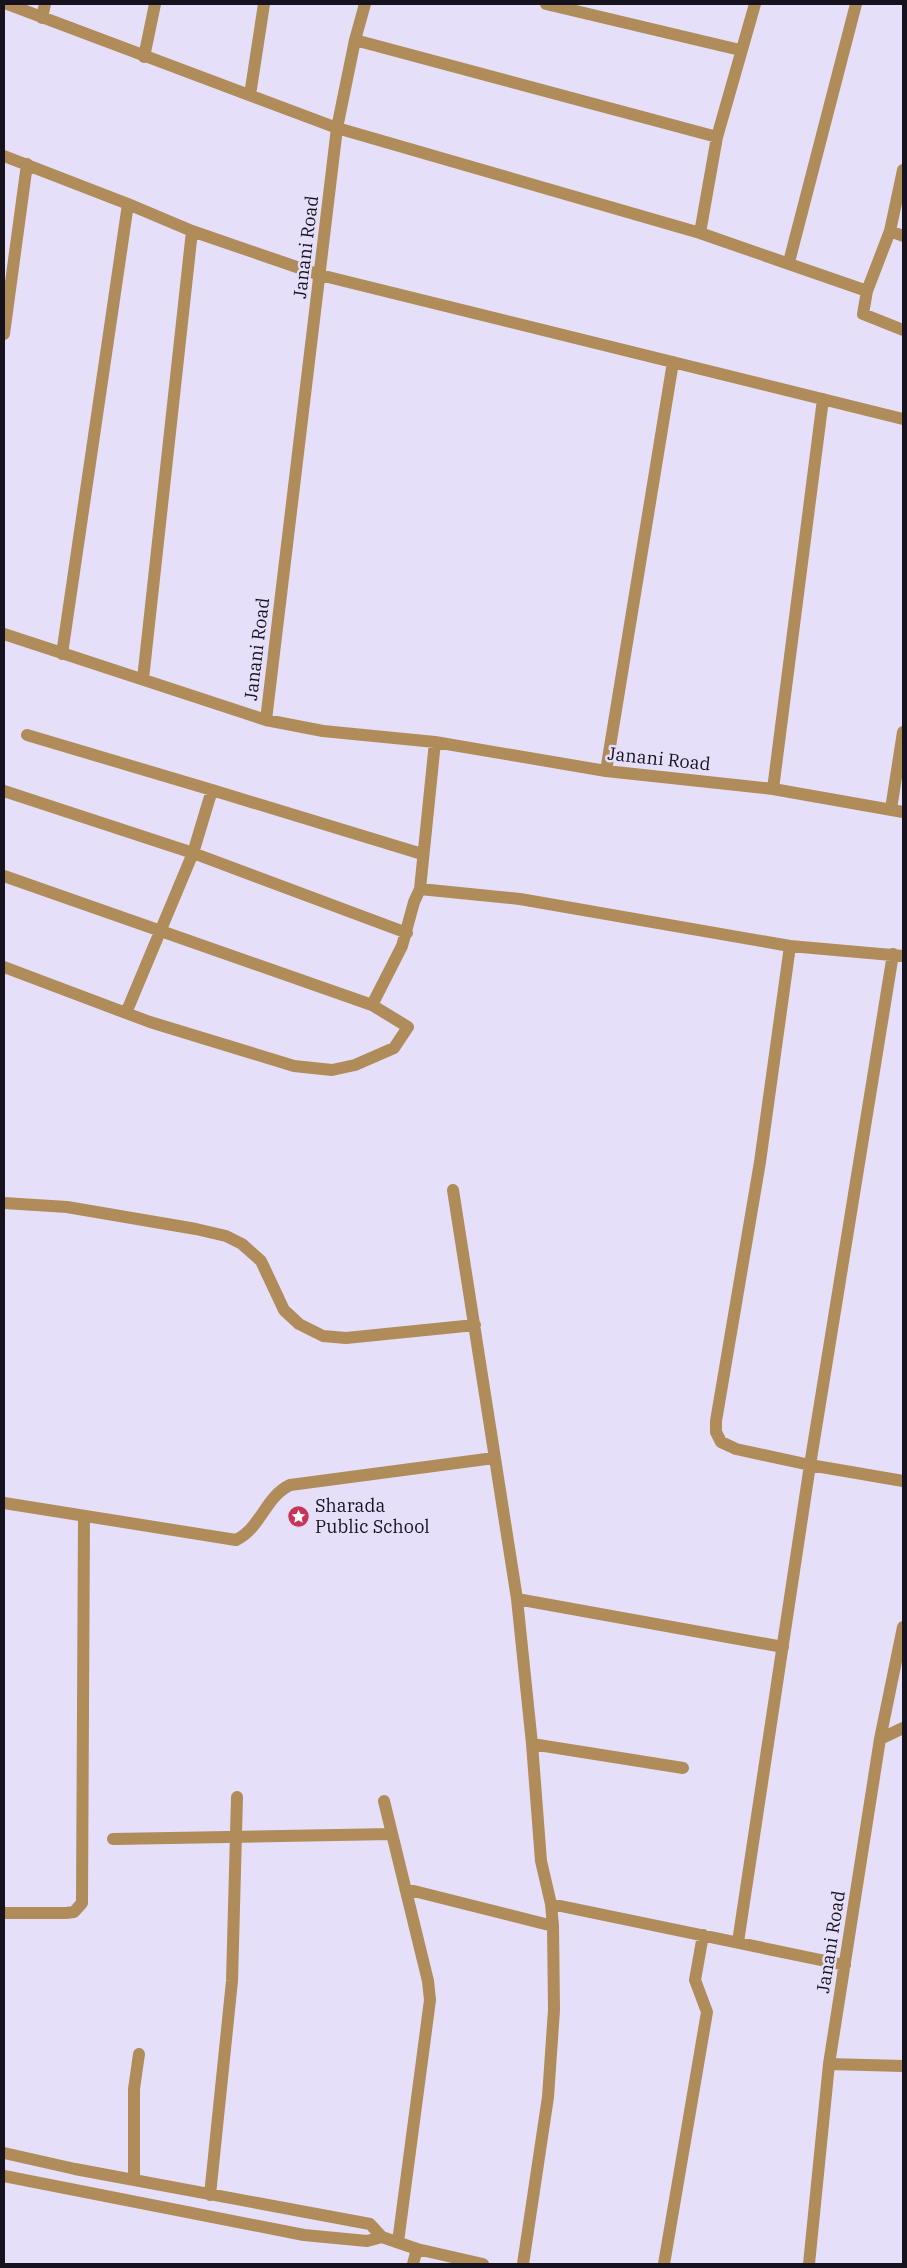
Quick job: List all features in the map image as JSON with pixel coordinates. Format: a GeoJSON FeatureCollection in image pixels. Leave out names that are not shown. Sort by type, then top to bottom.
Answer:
{"type":"FeatureCollection","features":[{"type":"Feature","properties":{"kind":"street"},"geometry":{"type":"LineString","coordinates":[[7,4],[337,128],[700,233],[789,262],[868,291]]}},
{"type":"Feature","properties":{"kind":"street"},"geometry":{"type":"LineString","coordinates":[[42,18],[45,4]]}},
{"type":"Feature","properties":{"kind":"street"},"geometry":{"type":"LineString","coordinates":[[144,57],[155,4]]}},
{"type":"Feature","properties":{"kind":"street"},"geometry":{"type":"LineString","coordinates":[[250,96],[264,4]]}},
{"type":"Feature","properties":{"kind":"street","name":"Janani Road"},"geometry":{"type":"LineString","coordinates":[[365,4],[355,40],[337,128],[266,720],[323,731],[435,742],[606,771],[773,789],[897,811]]}},
{"type":"Feature","properties":{"kind":"street"},"geometry":{"type":"LineString","coordinates":[[546,4],[740,50]]}},
{"type":"Feature","properties":{"kind":"street"},"geometry":{"type":"LineString","coordinates":[[700,233],[717,137],[740,50],[755,4]]}},
{"type":"Feature","properties":{"kind":"street"},"geometry":{"type":"LineString","coordinates":[[789,262],[856,4]]}},
{"type":"Feature","properties":{"kind":"street"},"geometry":{"type":"LineString","coordinates":[[355,40],[717,137]]}},
{"type":"Feature","properties":{"kind":"street"},"geometry":{"type":"LineString","coordinates":[[4,156],[192,231],[320,275],[903,419]]}},
{"type":"Feature","properties":{"kind":"street"},"geometry":{"type":"LineString","coordinates":[[4,334],[27,164]]}},
{"type":"Feature","properties":{"kind":"street"},"geometry":{"type":"LineString","coordinates":[[903,170],[890,231],[868,291],[863,314],[903,330]]}},
{"type":"Feature","properties":{"kind":"street"},"geometry":{"type":"LineString","coordinates":[[62,654],[128,204]]}},
{"type":"Feature","properties":{"kind":"street"},"geometry":{"type":"LineString","coordinates":[[144,679],[192,231]]}},
{"type":"Feature","properties":{"kind":"street"},"geometry":{"type":"LineString","coordinates":[[890,231],[903,236]]}},
{"type":"Feature","properties":{"kind":"street"},"geometry":{"type":"LineString","coordinates":[[606,771],[673,362]]}},
{"type":"Feature","properties":{"kind":"street"},"geometry":{"type":"LineString","coordinates":[[773,789],[823,399]]}},
{"type":"Feature","properties":{"kind":"street"},"geometry":{"type":"LineString","coordinates":[[4,634],[266,720]]}},
{"type":"Feature","properties":{"kind":"street"},"geometry":{"type":"LineString","coordinates":[[897,811],[903,732]]}},
{"type":"Feature","properties":{"kind":"street"},"geometry":{"type":"LineString","coordinates":[[27,735],[422,854]]}},
{"type":"Feature","properties":{"kind":"street"},"geometry":{"type":"LineString","coordinates":[[372,1005],[407,933],[414,902],[420,889],[422,854],[429,810],[435,742]]}},
{"type":"Feature","properties":{"kind":"street"},"geometry":{"type":"LineString","coordinates":[[126,1013],[193,852],[212,790]]}},
{"type":"Feature","properties":{"kind":"street"},"geometry":{"type":"LineString","coordinates":[[4,791],[193,852],[407,933]]}},
{"type":"Feature","properties":{"kind":"street"},"geometry":{"type":"LineString","coordinates":[[4,876],[372,1005],[408,1027],[394,1048],[355,1065],[332,1070],[294,1066],[126,1013],[4,967]]}},
{"type":"Feature","properties":{"kind":"street"},"geometry":{"type":"LineString","coordinates":[[420,889],[520,899],[790,946],[898,955],[810,1465],[738,1942]]}},
{"type":"Feature","properties":{"kind":"street"},"geometry":{"type":"LineString","coordinates":[[790,946],[760,1162],[716,1421],[716,1432],[722,1442],[736,1449],[810,1465],[903,1481]]}},
{"type":"Feature","properties":{"kind":"street"},"geometry":{"type":"LineString","coordinates":[[453,1190],[516,1599],[532,1744],[541,1861],[554,1926],[554,2010],[548,2097],[523,2264]]}},
{"type":"Feature","properties":{"kind":"street"},"geometry":{"type":"LineString","coordinates":[[4,1204],[67,1207],[196,1229],[226,1236],[242,1244],[260,1261],[284,1310],[299,1324],[323,1336],[346,1338],[475,1325]]}},
{"type":"Feature","properties":{"kind":"street"},"geometry":{"type":"LineString","coordinates":[[4,1502],[236,1540],[251,1529],[272,1497],[290,1485],[494,1458]]}},
{"type":"Feature","properties":{"kind":"street"},"geometry":{"type":"LineString","coordinates":[[4,1912],[74,1912],[82,1902],[84,1516]]}},
{"type":"Feature","properties":{"kind":"street"},"geometry":{"type":"LineString","coordinates":[[516,1599],[782,1647]]}},
{"type":"Feature","properties":{"kind":"street","name":"Janani Road"},"geometry":{"type":"LineString","coordinates":[[810,2264],[829,2064],[880,1739],[903,1627]]}},
{"type":"Feature","properties":{"kind":"street"},"geometry":{"type":"LineString","coordinates":[[880,1739],[903,1728]]}},
{"type":"Feature","properties":{"kind":"street"},"geometry":{"type":"LineString","coordinates":[[532,1744],[683,1768]]}},
{"type":"Feature","properties":{"kind":"street"},"geometry":{"type":"LineString","coordinates":[[210,2194],[232,1980],[238,1797]]}},
{"type":"Feature","properties":{"kind":"street"},"geometry":{"type":"LineString","coordinates":[[384,1801],[428,1981],[430,2000],[398,2242]]}},
{"type":"Feature","properties":{"kind":"street"},"geometry":{"type":"LineString","coordinates":[[113,1839],[392,1834]]}},
{"type":"Feature","properties":{"kind":"street"},"geometry":{"type":"LineString","coordinates":[[406,1889],[554,1926]]}},
{"type":"Feature","properties":{"kind":"street"},"geometry":{"type":"LineString","coordinates":[[551,1904],[845,1965]]}},
{"type":"Feature","properties":{"kind":"street"},"geometry":{"type":"LineString","coordinates":[[664,2264],[707,2012],[695,1980],[704,1935]]}},
{"type":"Feature","properties":{"kind":"street"},"geometry":{"type":"LineString","coordinates":[[134,2180],[134,2089],[139,2054]]}},
{"type":"Feature","properties":{"kind":"street"},"geometry":{"type":"LineString","coordinates":[[829,2064],[903,2066]]}},
{"type":"Feature","properties":{"kind":"street"},"geometry":{"type":"LineString","coordinates":[[4,2153],[134,2180],[370,2224],[382,2237],[417,2249],[483,2264]]}},
{"type":"Feature","properties":{"kind":"street"},"geometry":{"type":"LineString","coordinates":[[4,2176],[304,2235],[367,2241],[382,2237]]}},
{"type":"Feature","properties":{"kind":"street"},"geometry":{"type":"LineString","coordinates":[[414,2264],[417,2249]]}},
{"type":"Feature","properties":{"kind":"place","name":"Sharada Public School"},"geometry":{"type":"Point","coordinates":[299,1516]}}]}
